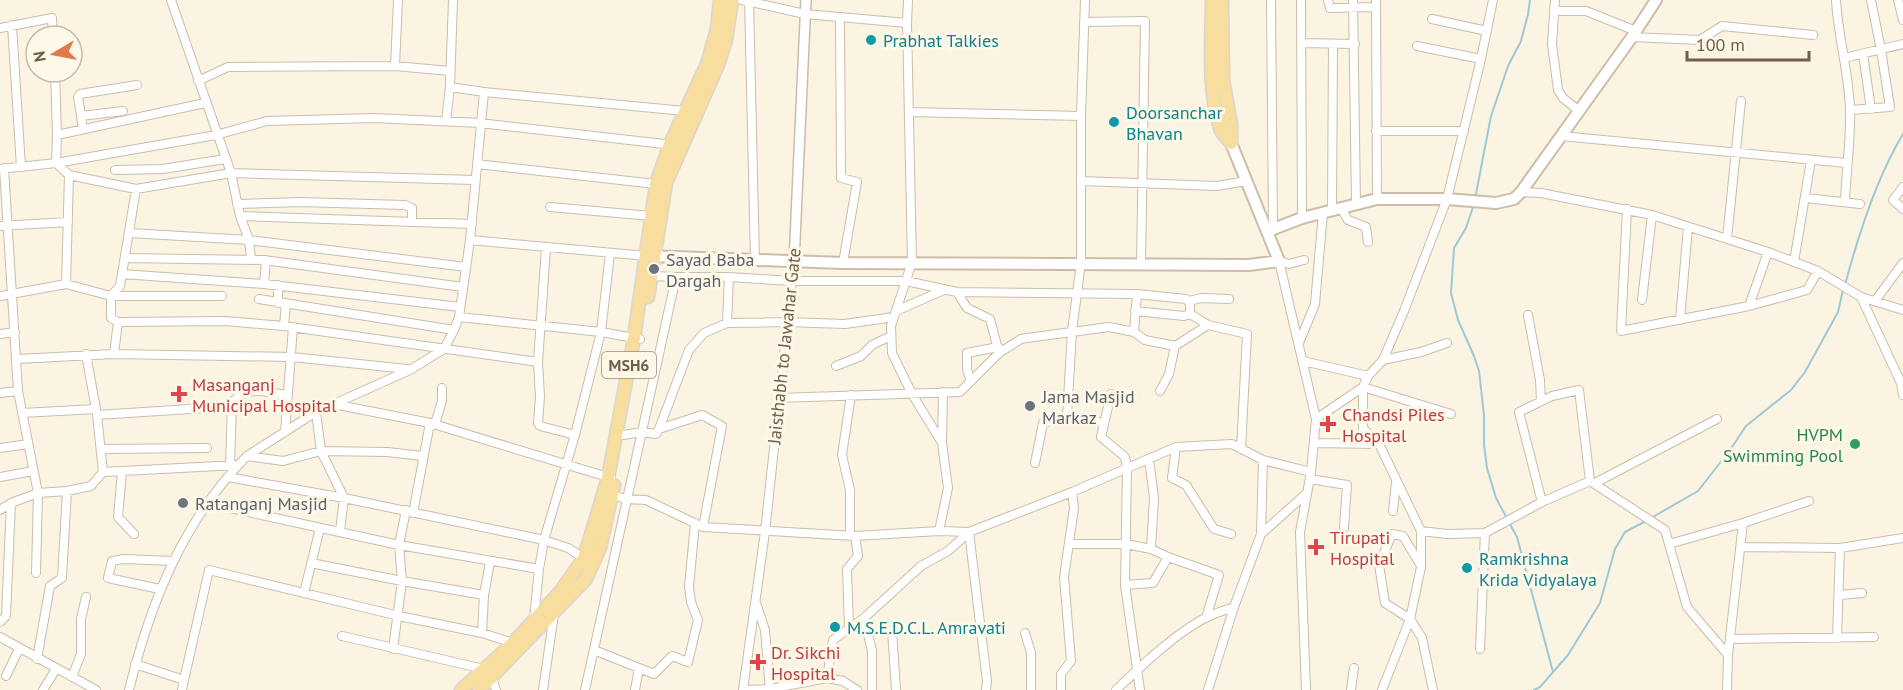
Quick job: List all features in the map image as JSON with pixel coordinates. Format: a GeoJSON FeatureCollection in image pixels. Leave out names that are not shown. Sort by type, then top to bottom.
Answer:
{"type":"FeatureCollection","features":[{"type":"Feature","properties":{"kind":"main road","name":"MSH6"},"geometry":{"type":"LineString","coordinates":[[479,690],[586,579],[600,548],[666,183],[685,111],[713,44],[720,0]]}},
{"type":"Feature","properties":{"kind":"main road","name":"MSH6"},"geometry":{"type":"LineString","coordinates":[[612,479],[623,435],[637,338],[652,276],[651,216],[656,184],[718,65],[726,40],[732,0]]}},
{"type":"Feature","properties":{"kind":"main road"},"geometry":{"type":"LineString","coordinates":[[651,256],[843,263],[1249,265],[1280,261],[1270,230],[1246,181],[1231,143],[1231,124],[1212,0]]}},
{"type":"Feature","properties":{"kind":"main road"},"geometry":{"type":"LineString","coordinates":[[1217,38],[1222,0]]}},
{"type":"Feature","properties":{"kind":"main road"},"geometry":{"type":"LineString","coordinates":[[1270,230],[1302,218],[1377,199],[1447,199],[1487,203],[1514,199],[1634,34],[1656,0]]}},
{"type":"Feature","properties":{"kind":"main road","name":"MSH6"},"geometry":{"type":"LineString","coordinates":[[461,690],[491,679],[513,643],[559,593],[584,558],[609,494]]}},
{"type":"Feature","properties":{"kind":"street"},"geometry":{"type":"LineString","coordinates":[[171,0],[231,173],[240,216],[249,240],[251,259]]}},
{"type":"Feature","properties":{"kind":"street"},"geometry":{"type":"LineString","coordinates":[[395,66],[398,0]]}},
{"type":"Feature","properties":{"kind":"street"},"geometry":{"type":"LineString","coordinates":[[446,121],[450,87],[453,0]]}},
{"type":"Feature","properties":{"kind":"street"},"geometry":{"type":"LineString","coordinates":[[755,261],[747,0],[805,14],[907,23]]}},
{"type":"Feature","properties":{"kind":"street","name":"Jaisthabh to Jawahar Gate"},"geometry":{"type":"LineString","coordinates":[[743,690],[765,532],[794,262],[806,0]]}},
{"type":"Feature","properties":{"kind":"street"},"geometry":{"type":"LineString","coordinates":[[908,0],[912,262],[891,326],[892,353],[912,393],[942,443]]}},
{"type":"Feature","properties":{"kind":"street"},"geometry":{"type":"LineString","coordinates":[[1067,417],[1072,331],[1081,263],[1085,0]]}},
{"type":"Feature","properties":{"kind":"street"},"geometry":{"type":"LineString","coordinates":[[1270,230],[1271,0]]}},
{"type":"Feature","properties":{"kind":"street"},"geometry":{"type":"LineString","coordinates":[[1301,0],[1302,218]]}},
{"type":"Feature","properties":{"kind":"street"},"geometry":{"type":"LineString","coordinates":[[1328,0],[1330,8],[1376,3],[1377,199]]}},
{"type":"Feature","properties":{"kind":"street"},"geometry":{"type":"LineString","coordinates":[[1382,690],[1410,619],[1421,567],[1421,531],[1379,444],[1363,428],[1363,387],[1368,376],[1383,360],[1447,199],[1482,59],[1493,0]]}},
{"type":"Feature","properties":{"kind":"street"},"geometry":{"type":"LineString","coordinates":[[1555,0],[1551,44],[1558,90],[1563,98],[1579,111]]}},
{"type":"Feature","properties":{"kind":"street"},"geometry":{"type":"LineString","coordinates":[[1836,0],[1838,34],[1844,57],[1850,110],[1845,202]]}},
{"type":"Feature","properties":{"kind":"street"},"geometry":{"type":"LineString","coordinates":[[1850,110],[1890,107],[1870,0]]}},
{"type":"Feature","properties":{"kind":"street"},"geometry":{"type":"LineString","coordinates":[[1898,0],[1903,20]]}},
{"type":"Feature","properties":{"kind":"street"},"geometry":{"type":"LineString","coordinates":[[1353,4],[1356,204]]}},
{"type":"Feature","properties":{"kind":"street"},"geometry":{"type":"LineString","coordinates":[[1554,11],[1586,11],[1603,17],[1634,34],[1700,40],[1722,26],[1813,35]]}},
{"type":"Feature","properties":{"kind":"street"},"geometry":{"type":"LineString","coordinates":[[840,17],[841,178],[857,182],[843,263]]}},
{"type":"Feature","properties":{"kind":"street"},"geometry":{"type":"LineString","coordinates":[[0,27],[52,18],[52,24]]}},
{"type":"Feature","properties":{"kind":"street"},"geometry":{"type":"LineString","coordinates":[[1432,19],[1487,31]]}},
{"type":"Feature","properties":{"kind":"street"},"geometry":{"type":"LineString","coordinates":[[1084,22],[1145,21],[1141,264]]}},
{"type":"Feature","properties":{"kind":"street"},"geometry":{"type":"LineString","coordinates":[[12,25],[21,167]]}},
{"type":"Feature","properties":{"kind":"street"},"geometry":{"type":"LineString","coordinates":[[1301,43],[1355,45]]}},
{"type":"Feature","properties":{"kind":"street"},"geometry":{"type":"LineString","coordinates":[[1844,57],[1903,44]]}},
{"type":"Feature","properties":{"kind":"street"},"geometry":{"type":"LineString","coordinates":[[1299,343],[1315,304],[1332,211],[1333,45]]}},
{"type":"Feature","properties":{"kind":"street"},"geometry":{"type":"LineString","coordinates":[[1417,46],[1482,59]]}},
{"type":"Feature","properties":{"kind":"street"},"geometry":{"type":"LineString","coordinates":[[1863,54],[1871,109]]}},
{"type":"Feature","properties":{"kind":"street"},"geometry":{"type":"LineString","coordinates":[[198,81],[228,67],[395,66],[450,71]]}},
{"type":"Feature","properties":{"kind":"street"},"geometry":{"type":"LineString","coordinates":[[55,84],[56,164]]}},
{"type":"Feature","properties":{"kind":"street"},"geometry":{"type":"LineString","coordinates":[[83,129],[78,97],[80,94],[137,85]]}},
{"type":"Feature","properties":{"kind":"street"},"geometry":{"type":"LineString","coordinates":[[450,87],[685,111]]}},
{"type":"Feature","properties":{"kind":"street"},"geometry":{"type":"LineString","coordinates":[[0,510],[11,503],[38,493],[67,491],[91,486],[104,472],[234,465],[316,412],[410,370],[444,349],[459,317],[472,224],[484,92]]}},
{"type":"Feature","properties":{"kind":"street"},"geometry":{"type":"LineString","coordinates":[[1727,239],[1741,101]]}},
{"type":"Feature","properties":{"kind":"street"},"geometry":{"type":"LineString","coordinates":[[57,135],[205,103]]}},
{"type":"Feature","properties":{"kind":"street"},"geometry":{"type":"LineString","coordinates":[[81,116],[123,111]]}},
{"type":"Feature","properties":{"kind":"street"},"geometry":{"type":"LineString","coordinates":[[909,112],[1082,116]]}},
{"type":"Feature","properties":{"kind":"street"},"geometry":{"type":"LineString","coordinates":[[36,573],[38,493],[18,391],[12,294],[4,226],[2,169],[56,164],[216,135],[267,121],[374,118],[480,123],[675,146]]}},
{"type":"Feature","properties":{"kind":"street"},"geometry":{"type":"LineString","coordinates":[[1376,131],[1464,131]]}},
{"type":"Feature","properties":{"kind":"street"},"geometry":{"type":"LineString","coordinates":[[1561,136],[1846,164]]}},
{"type":"Feature","properties":{"kind":"street"},"geometry":{"type":"LineString","coordinates":[[116,170],[164,169],[225,159]]}},
{"type":"Feature","properties":{"kind":"street"},"geometry":{"type":"LineString","coordinates":[[1794,262],[1811,160]]}},
{"type":"Feature","properties":{"kind":"street"},"geometry":{"type":"LineString","coordinates":[[56,164],[69,175],[136,189],[231,173],[475,180]]}},
{"type":"Feature","properties":{"kind":"street"},"geometry":{"type":"LineString","coordinates":[[477,164],[656,184]]}},
{"type":"Feature","properties":{"kind":"street"},"geometry":{"type":"LineString","coordinates":[[66,284],[69,175]]}},
{"type":"Feature","properties":{"kind":"street"},"geometry":{"type":"LineString","coordinates":[[1081,181],[1217,186],[1246,181]]}},
{"type":"Feature","properties":{"kind":"street"},"geometry":{"type":"LineString","coordinates":[[1903,187],[1893,200],[1903,209]]}},
{"type":"Feature","properties":{"kind":"street"},"geometry":{"type":"LineString","coordinates":[[136,189],[120,286],[111,296],[111,318],[118,322],[225,321],[284,326],[538,362]]}},
{"type":"Feature","properties":{"kind":"street"},"geometry":{"type":"LineString","coordinates":[[1521,192],[1541,193],[1652,215],[1768,252],[1818,271],[1875,302],[1903,310]]}},
{"type":"Feature","properties":{"kind":"street"},"geometry":{"type":"LineString","coordinates":[[1805,198],[1860,204]]}},
{"type":"Feature","properties":{"kind":"street"},"geometry":{"type":"LineString","coordinates":[[237,204],[300,202],[405,205],[412,208],[412,222]]}},
{"type":"Feature","properties":{"kind":"street"},"geometry":{"type":"LineString","coordinates":[[550,207],[651,216]]}},
{"type":"Feature","properties":{"kind":"street"},"geometry":{"type":"LineString","coordinates":[[1627,209],[1622,331],[1749,306],[1808,290],[1818,271]]}},
{"type":"Feature","properties":{"kind":"street"},"geometry":{"type":"LineString","coordinates":[[1332,211],[1365,227],[1368,242]]}},
{"type":"Feature","properties":{"kind":"street"},"geometry":{"type":"LineString","coordinates":[[1642,300],[1652,215]]}},
{"type":"Feature","properties":{"kind":"street"},"geometry":{"type":"LineString","coordinates":[[240,216],[472,224]]}},
{"type":"Feature","properties":{"kind":"street"},"geometry":{"type":"LineString","coordinates":[[4,226],[68,222]]}},
{"type":"Feature","properties":{"kind":"street"},"geometry":{"type":"LineString","coordinates":[[1680,320],[1688,227]]}},
{"type":"Feature","properties":{"kind":"street"},"geometry":{"type":"LineString","coordinates":[[129,233],[249,240],[466,267]]}},
{"type":"Feature","properties":{"kind":"street"},"geometry":{"type":"LineString","coordinates":[[470,240],[651,256]]}},
{"type":"Feature","properties":{"kind":"street"},"geometry":{"type":"LineString","coordinates":[[546,248],[538,362],[540,397],[538,423],[540,426],[575,435]]}},
{"type":"Feature","properties":{"kind":"street"},"geometry":{"type":"LineString","coordinates":[[1749,306],[1768,252]]}},
{"type":"Feature","properties":{"kind":"street"},"geometry":{"type":"LineString","coordinates":[[534,620],[544,540],[575,435],[601,332],[610,254]]}},
{"type":"Feature","properties":{"kind":"street"},"geometry":{"type":"LineString","coordinates":[[125,258],[266,260],[463,287]]}},
{"type":"Feature","properties":{"kind":"street"},"geometry":{"type":"LineString","coordinates":[[264,284],[266,260]]}},
{"type":"Feature","properties":{"kind":"street"},"geometry":{"type":"LineString","coordinates":[[1280,261],[1286,264],[1304,260]]}},
{"type":"Feature","properties":{"kind":"street"},"geometry":{"type":"LineString","coordinates":[[1280,261],[1316,419],[1311,476],[1300,532],[1306,690]]}},
{"type":"Feature","properties":{"kind":"street"},"geometry":{"type":"LineString","coordinates":[[1875,302],[1903,263]]}},
{"type":"Feature","properties":{"kind":"street"},"geometry":{"type":"LineString","coordinates":[[122,273],[278,285],[460,307]]}},
{"type":"Feature","properties":{"kind":"street"},"geometry":{"type":"LineString","coordinates":[[652,276],[791,281],[906,281],[957,292],[1137,294],[1189,301],[1201,298],[1229,299]]}},
{"type":"Feature","properties":{"kind":"street"},"geometry":{"type":"LineString","coordinates":[[585,690],[676,277]]}},
{"type":"Feature","properties":{"kind":"street"},"geometry":{"type":"LineString","coordinates":[[727,323],[729,277]]}},
{"type":"Feature","properties":{"kind":"street"},"geometry":{"type":"LineString","coordinates":[[0,296],[66,284],[111,296],[222,296]]}},
{"type":"Feature","properties":{"kind":"street"},"geometry":{"type":"LineString","coordinates":[[278,285],[284,326]]}},
{"type":"Feature","properties":{"kind":"street"},"geometry":{"type":"LineString","coordinates":[[623,435],[642,432],[656,434],[689,350],[704,333],[727,323],[845,324],[895,314],[944,290]]}},
{"type":"Feature","properties":{"kind":"street"},"geometry":{"type":"LineString","coordinates":[[957,292],[967,308],[990,319],[999,350]]}},
{"type":"Feature","properties":{"kind":"street"},"geometry":{"type":"LineString","coordinates":[[1134,332],[1137,294]]}},
{"type":"Feature","properties":{"kind":"street"},"geometry":{"type":"LineString","coordinates":[[1859,295],[1902,383],[1903,395]]}},
{"type":"Feature","properties":{"kind":"street"},"geometry":{"type":"LineString","coordinates":[[259,299],[454,330]]}},
{"type":"Feature","properties":{"kind":"street"},"geometry":{"type":"LineString","coordinates":[[1189,301],[1190,314]]}},
{"type":"Feature","properties":{"kind":"street"},"geometry":{"type":"LineString","coordinates":[[1135,311],[1184,316],[1190,314],[1208,325],[1247,334],[1241,449]]}},
{"type":"Feature","properties":{"kind":"street"},"geometry":{"type":"LineString","coordinates":[[1528,315],[1540,380],[1541,401]]}},
{"type":"Feature","properties":{"kind":"street"},"geometry":{"type":"LineString","coordinates":[[459,317],[637,338]]}},
{"type":"Feature","properties":{"kind":"street"},"geometry":{"type":"LineString","coordinates":[[114,354],[118,322]]}},
{"type":"Feature","properties":{"kind":"street"},"geometry":{"type":"LineString","coordinates":[[971,381],[967,370],[967,353],[999,350],[1021,339],[1108,327],[1134,332],[1145,340],[1175,346],[1208,325]]}},
{"type":"Feature","properties":{"kind":"street"},"geometry":{"type":"LineString","coordinates":[[285,432],[293,327]]}},
{"type":"Feature","properties":{"kind":"street"},"geometry":{"type":"LineString","coordinates":[[0,334],[15,332]]}},
{"type":"Feature","properties":{"kind":"street"},"geometry":{"type":"LineString","coordinates":[[836,366],[861,356],[872,345],[891,336]]}},
{"type":"Feature","properties":{"kind":"street"},"geometry":{"type":"LineString","coordinates":[[1383,360],[1447,343]]}},
{"type":"Feature","properties":{"kind":"street"},"geometry":{"type":"LineString","coordinates":[[1161,390],[1169,374],[1175,346]]}},
{"type":"Feature","properties":{"kind":"street"},"geometry":{"type":"LineString","coordinates":[[778,398],[960,392],[999,350]]}},
{"type":"Feature","properties":{"kind":"street"},"geometry":{"type":"LineString","coordinates":[[17,359],[86,354],[292,357],[410,370]]}},
{"type":"Feature","properties":{"kind":"street"},"geometry":{"type":"LineString","coordinates":[[86,354],[97,412],[104,472]]}},
{"type":"Feature","properties":{"kind":"street"},"geometry":{"type":"LineString","coordinates":[[1302,361],[1368,376]]}},
{"type":"Feature","properties":{"kind":"street"},"geometry":{"type":"LineString","coordinates":[[1316,419],[1363,387]]}},
{"type":"Feature","properties":{"kind":"street"},"geometry":{"type":"LineString","coordinates":[[1363,387],[1451,414]]}},
{"type":"Feature","properties":{"kind":"street"},"geometry":{"type":"LineString","coordinates":[[393,650],[402,581],[399,545],[410,512],[423,456],[442,401],[442,388]]}},
{"type":"Feature","properties":{"kind":"street"},"geometry":{"type":"LineString","coordinates":[[1542,501],[1519,412],[1552,396],[1579,390],[1593,482],[1665,530],[1687,607],[1728,655]]}},
{"type":"Feature","properties":{"kind":"street"},"geometry":{"type":"LineString","coordinates":[[0,393],[18,391]]}},
{"type":"Feature","properties":{"kind":"street"},"geometry":{"type":"LineString","coordinates":[[22,413],[221,407],[232,403],[243,394],[255,391],[288,395]]}},
{"type":"Feature","properties":{"kind":"street"},"geometry":{"type":"LineString","coordinates":[[939,531],[948,488],[942,443],[943,392]]}},
{"type":"Feature","properties":{"kind":"street"},"geometry":{"type":"LineString","coordinates":[[1111,394],[1101,437],[1125,457],[1127,468],[1125,585],[1140,690]]}},
{"type":"Feature","properties":{"kind":"street"},"geometry":{"type":"LineString","coordinates":[[849,629],[847,568],[858,556],[853,536],[850,490],[842,455],[851,395]]}},
{"type":"Feature","properties":{"kind":"street"},"geometry":{"type":"LineString","coordinates":[[129,690],[135,664],[160,590],[173,561],[207,503],[228,477],[234,465],[232,403]]}},
{"type":"Feature","properties":{"kind":"street"},"geometry":{"type":"LineString","coordinates":[[332,404],[433,424],[612,479]]}},
{"type":"Feature","properties":{"kind":"street"},"geometry":{"type":"LineString","coordinates":[[316,412],[321,451],[345,498],[340,531]]}},
{"type":"Feature","properties":{"kind":"street"},"geometry":{"type":"LineString","coordinates":[[659,429],[702,415],[722,426],[703,527]]}},
{"type":"Feature","properties":{"kind":"street"},"geometry":{"type":"LineString","coordinates":[[1035,463],[1043,423],[1067,417],[1104,423]]}},
{"type":"Feature","properties":{"kind":"street"},"geometry":{"type":"LineString","coordinates":[[1421,531],[1447,534],[1485,533],[1542,501],[1593,482],[1717,419]]}},
{"type":"Feature","properties":{"kind":"street"},"geometry":{"type":"LineString","coordinates":[[1315,443],[1379,444]]}},
{"type":"Feature","properties":{"kind":"street"},"geometry":{"type":"LineString","coordinates":[[0,448],[28,444]]}},
{"type":"Feature","properties":{"kind":"street"},"geometry":{"type":"LineString","coordinates":[[827,678],[833,640],[864,618],[921,566],[948,551],[969,532],[1072,492],[1176,447],[1232,444],[1263,460],[1347,486],[1344,528]]}},
{"type":"Feature","properties":{"kind":"street"},"geometry":{"type":"LineString","coordinates":[[1176,447],[1172,478],[1186,486],[1214,529],[1232,534]]}},
{"type":"Feature","properties":{"kind":"street"},"geometry":{"type":"LineString","coordinates":[[101,449],[207,448]]}},
{"type":"Feature","properties":{"kind":"street"},"geometry":{"type":"LineString","coordinates":[[247,456],[283,461],[321,451],[387,452],[423,456]]}},
{"type":"Feature","properties":{"kind":"street"},"geometry":{"type":"LineString","coordinates":[[1149,459],[1154,498],[1151,549]]}},
{"type":"Feature","properties":{"kind":"street"},"geometry":{"type":"LineString","coordinates":[[1208,690],[1234,607],[1261,534],[1263,460]]}},
{"type":"Feature","properties":{"kind":"street"},"geometry":{"type":"LineString","coordinates":[[0,477],[33,471]]}},
{"type":"Feature","properties":{"kind":"street"},"geometry":{"type":"LineString","coordinates":[[122,471],[118,517],[134,534]]}},
{"type":"Feature","properties":{"kind":"street"},"geometry":{"type":"LineString","coordinates":[[228,477],[345,498],[544,540],[568,548],[584,558]]}},
{"type":"Feature","properties":{"kind":"street"},"geometry":{"type":"LineString","coordinates":[[1393,511],[1396,480]]}},
{"type":"Feature","properties":{"kind":"street"},"geometry":{"type":"LineString","coordinates":[[37,659],[50,586],[62,578],[67,491]]}},
{"type":"Feature","properties":{"kind":"street"},"geometry":{"type":"LineString","coordinates":[[1061,690],[1061,674],[1071,662],[1064,578],[1074,508],[1072,492]]}},
{"type":"Feature","properties":{"kind":"street"},"geometry":{"type":"LineString","coordinates":[[1261,534],[1307,493]]}},
{"type":"Feature","properties":{"kind":"street"},"geometry":{"type":"LineString","coordinates":[[609,494],[626,499],[646,500],[703,527],[853,536],[939,531],[969,532]]}},
{"type":"Feature","properties":{"kind":"street"},"geometry":{"type":"LineString","coordinates":[[1669,544],[1743,524],[1809,501]]}},
{"type":"Feature","properties":{"kind":"street"},"geometry":{"type":"LineString","coordinates":[[0,622],[6,616],[11,503]]}},
{"type":"Feature","properties":{"kind":"street"},"geometry":{"type":"LineString","coordinates":[[207,503],[399,545],[539,569]]}},
{"type":"Feature","properties":{"kind":"street"},"geometry":{"type":"LineString","coordinates":[[594,650],[654,674],[672,656],[688,662],[698,620],[691,602],[689,587],[695,523]]}},
{"type":"Feature","properties":{"kind":"street"},"geometry":{"type":"LineString","coordinates":[[1727,690],[1728,655],[1743,524]]}},
{"type":"Feature","properties":{"kind":"street"},"geometry":{"type":"LineString","coordinates":[[304,593],[320,528]]}},
{"type":"Feature","properties":{"kind":"street"},"geometry":{"type":"LineString","coordinates":[[969,532],[987,681],[986,690]]}},
{"type":"Feature","properties":{"kind":"street"},"geometry":{"type":"LineString","coordinates":[[1480,649],[1485,533]]}},
{"type":"Feature","properties":{"kind":"street"},"geometry":{"type":"LineString","coordinates":[[1421,567],[1403,536],[1392,534],[1379,565],[1385,603],[1410,619],[1422,638],[1433,690]]}},
{"type":"Feature","properties":{"kind":"street"},"geometry":{"type":"LineString","coordinates":[[1741,547],[1840,548],[1903,538]]}},
{"type":"Feature","properties":{"kind":"street"},"geometry":{"type":"LineString","coordinates":[[1069,544],[1126,544],[1151,549],[1219,575],[1206,618]]}},
{"type":"Feature","properties":{"kind":"street"},"geometry":{"type":"LineString","coordinates":[[1837,638],[1840,548]]}},
{"type":"Feature","properties":{"kind":"street"},"geometry":{"type":"LineString","coordinates":[[1125,585],[1153,583],[1168,557]]}},
{"type":"Feature","properties":{"kind":"street"},"geometry":{"type":"LineString","coordinates":[[160,590],[108,578],[112,561],[124,558],[173,561]]}},
{"type":"Feature","properties":{"kind":"street"},"geometry":{"type":"LineString","coordinates":[[482,633],[484,595],[490,562]]}},
{"type":"Feature","properties":{"kind":"street"},"geometry":{"type":"LineString","coordinates":[[311,563],[484,595]]}},
{"type":"Feature","properties":{"kind":"street"},"geometry":{"type":"LineString","coordinates":[[182,690],[209,570],[399,616],[482,633],[513,643]]}},
{"type":"Feature","properties":{"kind":"street"},"geometry":{"type":"LineString","coordinates":[[1840,595],[1862,593]]}},
{"type":"Feature","properties":{"kind":"street"},"geometry":{"type":"LineString","coordinates":[[72,690],[81,654],[81,619],[86,597]]}},
{"type":"Feature","properties":{"kind":"street"},"geometry":{"type":"LineString","coordinates":[[755,601],[764,621],[770,689]]}},
{"type":"Feature","properties":{"kind":"street"},"geometry":{"type":"LineString","coordinates":[[1116,690],[1188,629],[1206,618],[1234,607]]}},
{"type":"Feature","properties":{"kind":"street"},"geometry":{"type":"LineString","coordinates":[[543,690],[554,613]]}},
{"type":"Feature","properties":{"kind":"street"},"geometry":{"type":"LineString","coordinates":[[864,618],[872,651],[872,690]]}},
{"type":"Feature","properties":{"kind":"street"},"geometry":{"type":"LineString","coordinates":[[892,630],[896,690]]}},
{"type":"Feature","properties":{"kind":"street"},"geometry":{"type":"LineString","coordinates":[[1025,633],[1030,653],[1031,690]]}},
{"type":"Feature","properties":{"kind":"street"},"geometry":{"type":"LineString","coordinates":[[342,636],[491,679]]}},
{"type":"Feature","properties":{"kind":"street"},"geometry":{"type":"LineString","coordinates":[[0,637],[96,690]]}},
{"type":"Feature","properties":{"kind":"street"},"geometry":{"type":"LineString","coordinates":[[1730,639],[1874,637]]}},
{"type":"Feature","properties":{"kind":"street"},"geometry":{"type":"LineString","coordinates":[[6,676],[19,649]]}},
{"type":"Feature","properties":{"kind":"street"},"geometry":{"type":"LineString","coordinates":[[135,664],[184,680]]}},
{"type":"Feature","properties":{"kind":"street"},"geometry":{"type":"LineString","coordinates":[[634,690],[639,668]]}},
{"type":"Feature","properties":{"kind":"street"},"geometry":{"type":"LineString","coordinates":[[1351,690],[1354,668]]}},
{"type":"Feature","properties":{"kind":"street"},"geometry":{"type":"LineString","coordinates":[[43,690],[56,669]]}},
{"type":"Feature","properties":{"kind":"street"},"geometry":{"type":"LineString","coordinates":[[743,690],[770,689],[827,678],[843,681],[857,690]]}},
{"type":"Feature","properties":{"kind":"waterway"},"geometry":{"type":"LineString","coordinates":[[1475,199],[1491,116],[1508,66],[1521,41],[1530,0]]}},
{"type":"Feature","properties":{"kind":"waterway"},"geometry":{"type":"LineString","coordinates":[[1845,285],[1869,207],[1903,134]]}},
{"type":"Feature","properties":{"kind":"waterway"},"geometry":{"type":"LineString","coordinates":[[1474,204],[1466,228],[1454,248],[1451,293],[1458,320],[1479,371],[1487,468],[1496,498],[1517,537],[1553,672]]}},
{"type":"Feature","properties":{"kind":"waterway"},"geometry":{"type":"LineString","coordinates":[[1651,518],[1698,491],[1746,426],[1791,390],[1805,372],[1838,312],[1843,290]]}},
{"type":"Feature","properties":{"kind":"waterway"},"geometry":{"type":"LineString","coordinates":[[1534,690],[1540,687],[1568,655],[1600,603],[1615,549],[1625,532],[1646,521]]}},
{"type":"Feature","properties":{"kind":"place","name":"Prabhat Talkies"},"geometry":{"type":"Point","coordinates":[871,40]}},
{"type":"Feature","properties":{"kind":"place","name":"Doorsanchar Bhavan"},"geometry":{"type":"Point","coordinates":[1114,122]}},
{"type":"Feature","properties":{"kind":"place","name":"Sayad Baba Dargah"},"geometry":{"type":"Point","coordinates":[654,269]}},
{"type":"Feature","properties":{"kind":"place","name":"Masanganj Municipal Hospital"},"geometry":{"type":"Point","coordinates":[179,394]}},
{"type":"Feature","properties":{"kind":"place","name":"Jama Masjid Markaz"},"geometry":{"type":"Point","coordinates":[1030,406]}},
{"type":"Feature","properties":{"kind":"place","name":"Chandsi Piles Hospital"},"geometry":{"type":"Point","coordinates":[1328,424]}},
{"type":"Feature","properties":{"kind":"place","name":"HVPM Swimming Pool"},"geometry":{"type":"Point","coordinates":[1855,444]}},
{"type":"Feature","properties":{"kind":"place","name":"Ratanganj Masjid"},"geometry":{"type":"Point","coordinates":[183,503]}},
{"type":"Feature","properties":{"kind":"place","name":"Tirupati Hospital"},"geometry":{"type":"Point","coordinates":[1316,547]}},
{"type":"Feature","properties":{"kind":"place","name":"Ramkrishna Krida Vidyalaya"},"geometry":{"type":"Point","coordinates":[1467,568]}},
{"type":"Feature","properties":{"kind":"place","name":"M.S.E.D.C.L. Amravati"},"geometry":{"type":"Point","coordinates":[835,627]}},
{"type":"Feature","properties":{"kind":"place","name":"Dr. Sikchi Hospital"},"geometry":{"type":"Point","coordinates":[758,662]}}]}
